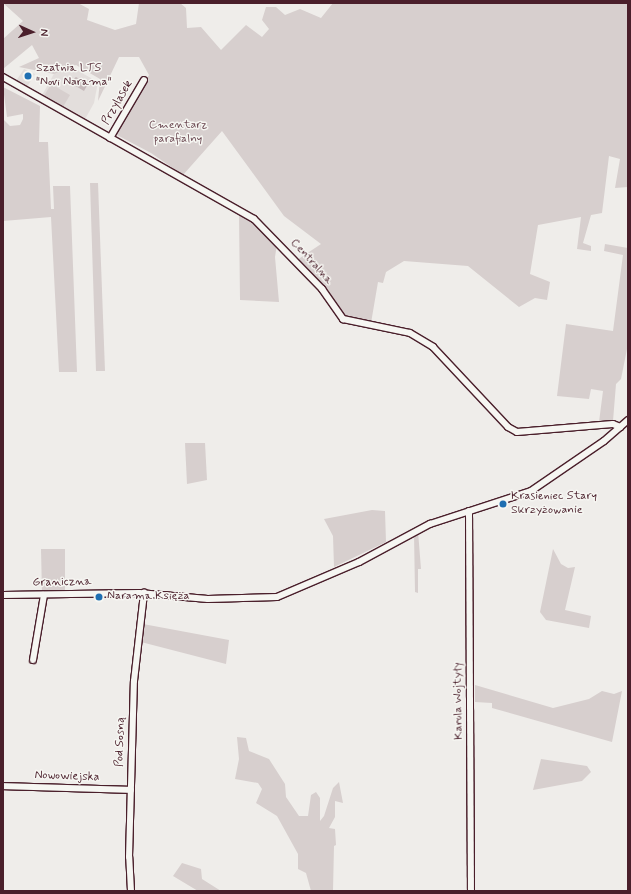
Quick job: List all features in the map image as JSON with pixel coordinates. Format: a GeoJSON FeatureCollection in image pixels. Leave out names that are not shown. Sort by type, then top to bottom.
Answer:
{"type":"FeatureCollection","features":[{"type":"Feature","properties":{"kind":"street","name":"Centralna"},"geometry":{"type":"LineString","coordinates":[[3,76],[254,219],[322,289],[343,319],[410,333],[433,347],[508,427],[517,432],[613,424],[620,427]]}},
{"type":"Feature","properties":{"kind":"street","name":"Przylasek"},"geometry":{"type":"LineString","coordinates":[[110,138],[144,80]]}},
{"type":"Feature","properties":{"kind":"street"},"geometry":{"type":"LineString","coordinates":[[620,427],[628,420]]}},
{"type":"Feature","properties":{"kind":"street","name":"Graniczna"},"geometry":{"type":"LineString","coordinates":[[3,595],[144,593],[208,599],[277,597],[359,562],[406,534],[469,511],[531,491],[571,465],[620,427]]}},
{"type":"Feature","properties":{"kind":"street","name":"Karola Wojtyły"},"geometry":{"type":"LineString","coordinates":[[469,511],[472,891]]}},
{"type":"Feature","properties":{"kind":"street","name":"Pod Sosną"},"geometry":{"type":"LineString","coordinates":[[131,891],[129,857],[134,681],[144,593]]}},
{"type":"Feature","properties":{"kind":"street"},"geometry":{"type":"LineString","coordinates":[[33,660],[44,595]]}},
{"type":"Feature","properties":{"kind":"street","name":"Nowowiejska"},"geometry":{"type":"LineString","coordinates":[[3,786],[131,790]]}},
{"type":"Feature","properties":{"kind":"shaded area"},"geometry":{"type":"Polygon","coordinates":[[[73,68],[98,82],[94,103],[84,121],[41,97],[55,72],[73,68]]]}},
{"type":"Feature","properties":{"kind":"shaded area"},"geometry":{"type":"Polygon","coordinates":[[[24,69],[35,74],[27,87],[16,81],[24,69]]]}},
{"type":"Feature","properties":{"kind":"green space","name":"Cmentarz parafialny"},"geometry":{"type":"Polygon","coordinates":[[[3,3],[78,3],[89,9],[87,20],[115,30],[136,24],[139,3],[180,3],[186,8],[187,28],[201,27],[221,50],[246,25],[262,37],[269,29],[262,20],[266,7],[276,7],[285,15],[300,9],[321,18],[333,3],[628,3],[628,187],[615,188],[620,159],[609,156],[602,213],[591,215],[583,243],[591,246],[591,251],[577,249],[581,217],[538,225],[530,274],[550,282],[547,300],[535,298],[519,307],[468,266],[404,261],[386,272],[383,283],[378,282],[371,323],[344,317],[325,288],[297,260],[321,244],[284,216],[222,131],[183,175],[151,153],[115,134],[149,75],[139,57],[119,57],[98,101],[100,79],[76,65],[54,74],[19,67],[39,58],[32,45],[3,69],[3,39],[23,21],[3,3]]]}},
{"type":"Feature","properties":{"kind":"green space"},"geometry":{"type":"Polygon","coordinates":[[[51,84],[70,95],[63,107],[44,96],[51,84]]]}},
{"type":"Feature","properties":{"kind":"green space"},"geometry":{"type":"Polygon","coordinates":[[[3,87],[40,106],[39,142],[48,142],[51,209],[54,209],[53,186],[70,186],[77,372],[59,372],[51,217],[3,221],[3,119],[10,126],[20,125],[23,119],[23,114],[7,117],[3,87]]]}},
{"type":"Feature","properties":{"kind":"green space"},"geometry":{"type":"Polygon","coordinates":[[[90,183],[98,183],[105,371],[96,371],[90,183]]]}},
{"type":"Feature","properties":{"kind":"green space"},"geometry":{"type":"Polygon","coordinates":[[[239,213],[262,228],[277,244],[275,257],[279,302],[240,300],[239,213]]]}},
{"type":"Feature","properties":{"kind":"green space"},"geometry":{"type":"Polygon","coordinates":[[[605,244],[628,248],[628,344],[621,379],[616,384],[613,421],[599,422],[603,391],[591,389],[589,399],[557,396],[566,324],[613,331],[623,255],[604,251],[605,244]]]}},
{"type":"Feature","properties":{"kind":"green space"},"geometry":{"type":"Polygon","coordinates":[[[185,443],[205,443],[207,480],[187,484],[185,443]]]}},
{"type":"Feature","properties":{"kind":"green space"},"geometry":{"type":"Polygon","coordinates":[[[372,510],[385,511],[386,542],[334,567],[333,536],[324,519],[372,510]]]}},
{"type":"Feature","properties":{"kind":"green space"},"geometry":{"type":"Polygon","coordinates":[[[418,531],[421,569],[418,569],[418,593],[415,592],[414,534],[418,531]]]}},
{"type":"Feature","properties":{"kind":"green space"},"geometry":{"type":"Polygon","coordinates":[[[41,549],[65,549],[65,593],[42,593],[41,549]]]}},
{"type":"Feature","properties":{"kind":"green space"},"geometry":{"type":"Polygon","coordinates":[[[553,549],[561,564],[568,568],[575,567],[565,610],[591,616],[589,628],[546,620],[540,612],[553,549]]]}},
{"type":"Feature","properties":{"kind":"green space"},"geometry":{"type":"Polygon","coordinates":[[[143,624],[229,640],[226,664],[141,642],[143,624]]]}},
{"type":"Feature","properties":{"kind":"green space"},"geometry":{"type":"Polygon","coordinates":[[[475,685],[553,708],[589,699],[602,691],[614,694],[622,691],[612,742],[492,708],[492,703],[475,702],[475,685]]]}},
{"type":"Feature","properties":{"kind":"green space"},"geometry":{"type":"Polygon","coordinates":[[[237,737],[246,738],[249,751],[269,759],[285,784],[286,797],[299,816],[308,816],[311,795],[316,792],[320,798],[320,821],[324,816],[333,788],[339,782],[343,803],[335,801],[335,817],[329,828],[335,829],[336,845],[334,846],[333,891],[311,891],[306,873],[298,869],[298,854],[277,816],[256,803],[262,789],[258,783],[235,779],[239,759],[237,737]]]}},
{"type":"Feature","properties":{"kind":"green space"},"geometry":{"type":"Polygon","coordinates":[[[541,759],[587,766],[591,772],[582,781],[533,790],[541,759]]]}},
{"type":"Feature","properties":{"kind":"green space"},"geometry":{"type":"Polygon","coordinates":[[[182,863],[201,869],[202,879],[221,891],[198,891],[173,876],[182,863]]]}},
{"type":"Feature","properties":{"kind":"building"},"geometry":{"type":"Polygon","coordinates":[[[76,77],[88,84],[84,91],[69,82],[76,77]]]}},
{"type":"Feature","properties":{"kind":"place","name":"Szatnia LTS \"Novi Narama\""},"geometry":{"type":"Point","coordinates":[28,76]}},
{"type":"Feature","properties":{"kind":"place","name":"Krasieniec Stary Skrzyżowanie"},"geometry":{"type":"Point","coordinates":[503,504]}},
{"type":"Feature","properties":{"kind":"place","name":"Narama Księża"},"geometry":{"type":"Point","coordinates":[99,597]}}]}
